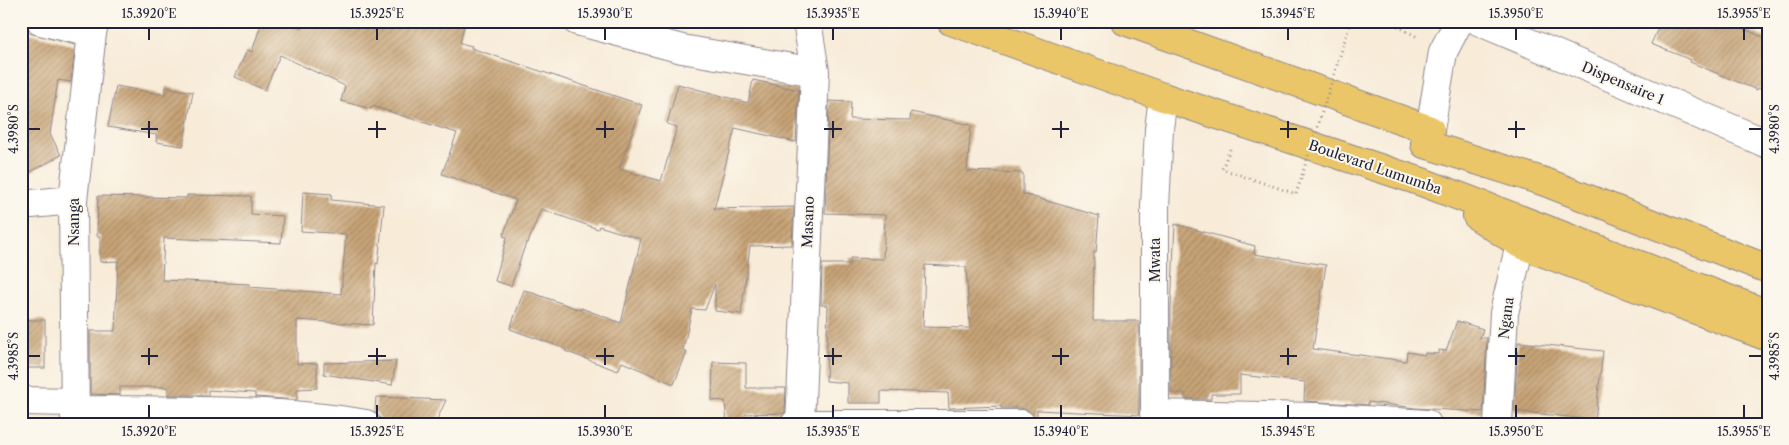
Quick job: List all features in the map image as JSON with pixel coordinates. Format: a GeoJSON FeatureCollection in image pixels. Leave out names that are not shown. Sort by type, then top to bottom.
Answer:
{"type":"FeatureCollection","features":[{"type":"Feature","properties":{"kind":"highway","name":"Boulevard Lumumba"},"geometry":{"type":"LineString","coordinates":[[951,21],[1163,97],[1422,182],[1527,234]]}},
{"type":"Feature","properties":{"kind":"highway"},"geometry":{"type":"LineString","coordinates":[[1125,21],[1545,182],[1768,270]]}},
{"type":"Feature","properties":{"kind":"highway"},"geometry":{"type":"LineString","coordinates":[[1428,137],[1572,176],[1768,254]]}},
{"type":"Feature","properties":{"kind":"highway"},"geometry":{"type":"LineString","coordinates":[[1527,234],[1768,314]]}},
{"type":"Feature","properties":{"kind":"highway"},"geometry":{"type":"LineString","coordinates":[[1527,234],[1768,337]]}},
{"type":"Feature","properties":{"kind":"street"},"geometry":{"type":"LineString","coordinates":[[41,21],[93,27]]}},
{"type":"Feature","properties":{"kind":"street"},"geometry":{"type":"LineString","coordinates":[[578,21],[682,49],[815,72]]}},
{"type":"Feature","properties":{"kind":"street","name":"Masano"},"geometry":{"type":"LineString","coordinates":[[800,424],[815,72],[806,21]]}},
{"type":"Feature","properties":{"kind":"street"},"geometry":{"type":"LineString","coordinates":[[1428,137],[1443,52],[1459,21]]}},
{"type":"Feature","properties":{"kind":"street","name":"Dispensaire 1"},"geometry":{"type":"LineString","coordinates":[[1478,21],[1768,144]]}},
{"type":"Feature","properties":{"kind":"street","name":"Nsanga"},"geometry":{"type":"LineString","coordinates":[[75,412],[73,200],[93,27]]}},
{"type":"Feature","properties":{"kind":"street","name":"Mwata"},"geometry":{"type":"LineString","coordinates":[[1154,419],[1155,207],[1159,129],[1163,97]]}},
{"type":"Feature","properties":{"kind":"street"},"geometry":{"type":"LineString","coordinates":[[21,205],[73,200]]}},
{"type":"Feature","properties":{"kind":"street","name":"Ngana"},"geometry":{"type":"LineString","coordinates":[[1498,424],[1504,313],[1527,234]]}},
{"type":"Feature","properties":{"kind":"street"},"geometry":{"type":"LineString","coordinates":[[21,401],[75,412],[251,412],[337,419],[366,424]]}},
{"type":"Feature","properties":{"kind":"street"},"geometry":{"type":"LineString","coordinates":[[1154,419],[1317,417],[1427,424]]}},
{"type":"Feature","properties":{"kind":"street"},"geometry":{"type":"LineString","coordinates":[[795,424],[1021,424]]}},
{"type":"Feature","properties":{"kind":"path"},"geometry":{"type":"LineString","coordinates":[[1230,149],[1222,169],[1296,194],[1351,21]]}},
{"type":"Feature","properties":{"kind":"path"},"geometry":{"type":"LineString","coordinates":[[1390,21],[1443,52]]}},
{"type":"Feature","properties":{"kind":"building"},"geometry":{"type":"Polygon","coordinates":[[[262,21],[278,21],[303,28],[304,21],[465,21],[460,43],[642,105],[619,169],[661,181],[677,127],[667,124],[678,84],[748,103],[753,80],[799,90],[796,142],[735,128],[714,209],[794,207],[792,245],[750,246],[741,314],[715,311],[715,284],[705,310],[692,309],[683,350],[687,352],[674,384],[622,362],[618,371],[565,351],[566,349],[510,329],[524,290],[621,323],[641,239],[599,226],[598,229],[541,209],[528,243],[526,243],[511,286],[495,281],[507,237],[503,236],[516,200],[442,174],[457,133],[372,106],[371,109],[341,101],[345,86],[280,55],[265,90],[235,77],[247,50],[252,52],[262,21]]]}},
{"type":"Feature","properties":{"kind":"building"},"geometry":{"type":"Polygon","coordinates":[[[1661,21],[1725,21],[1768,39],[1768,92],[1758,88],[1757,90],[1651,44],[1661,21]]]}},
{"type":"Feature","properties":{"kind":"building"},"geometry":{"type":"Polygon","coordinates":[[[21,31],[75,45],[71,82],[58,80],[50,134],[61,155],[29,173],[21,158],[21,31]]]}},
{"type":"Feature","properties":{"kind":"building"},"geometry":{"type":"Polygon","coordinates":[[[116,86],[165,95],[166,87],[193,92],[183,146],[156,142],[157,135],[108,127],[116,86]]]}},
{"type":"Feature","properties":{"kind":"building"},"geometry":{"type":"Polygon","coordinates":[[[829,101],[851,102],[850,119],[910,120],[911,112],[971,125],[967,171],[1023,173],[1023,194],[1099,216],[1096,253],[1094,252],[1093,321],[1139,321],[1139,415],[1037,410],[1036,420],[1029,411],[1021,408],[1001,408],[1001,406],[949,408],[948,393],[881,391],[881,403],[848,403],[848,383],[826,381],[828,305],[821,305],[822,264],[850,264],[850,258],[883,259],[885,215],[825,213],[829,101]],[[925,265],[923,327],[970,328],[966,267],[925,265]]]}},
{"type":"Feature","properties":{"kind":"building"},"geometry":{"type":"Polygon","coordinates":[[[303,192],[332,194],[331,200],[384,205],[378,264],[376,263],[373,325],[297,320],[297,364],[317,363],[317,388],[297,389],[297,400],[255,397],[255,393],[208,390],[208,395],[168,395],[168,387],[120,387],[120,395],[90,394],[90,331],[115,331],[118,261],[100,262],[100,236],[97,236],[98,196],[187,198],[187,195],[251,196],[251,214],[283,216],[281,243],[164,238],[162,280],[250,284],[250,287],[341,294],[346,234],[301,231],[303,192]]]}},
{"type":"Feature","properties":{"kind":"building"},"geometry":{"type":"Polygon","coordinates":[[[1175,224],[1255,246],[1254,254],[1326,265],[1313,349],[1406,361],[1407,352],[1425,355],[1425,353],[1439,354],[1439,350],[1446,351],[1457,321],[1483,329],[1480,338],[1487,338],[1483,412],[1415,408],[1368,402],[1368,405],[1304,401],[1305,382],[1240,375],[1240,394],[1211,394],[1211,399],[1185,399],[1185,393],[1171,393],[1171,308],[1175,224]]]}},
{"type":"Feature","properties":{"kind":"building"},"geometry":{"type":"Polygon","coordinates":[[[21,320],[45,320],[45,368],[21,368],[21,320]]]}},
{"type":"Feature","properties":{"kind":"building"},"geometry":{"type":"Polygon","coordinates":[[[1518,342],[1603,351],[1595,420],[1514,411],[1518,342]]]}},
{"type":"Feature","properties":{"kind":"building"},"geometry":{"type":"Polygon","coordinates":[[[396,361],[392,385],[324,374],[324,363],[396,361]]]}},
{"type":"Feature","properties":{"kind":"building"},"geometry":{"type":"Polygon","coordinates":[[[713,362],[746,363],[746,388],[786,388],[785,413],[745,414],[745,424],[727,424],[725,401],[712,400],[713,362]]]}},
{"type":"Feature","properties":{"kind":"building"},"geometry":{"type":"Polygon","coordinates":[[[376,397],[446,400],[435,424],[412,424],[413,422],[381,420],[375,411],[376,397]]]}}]}
